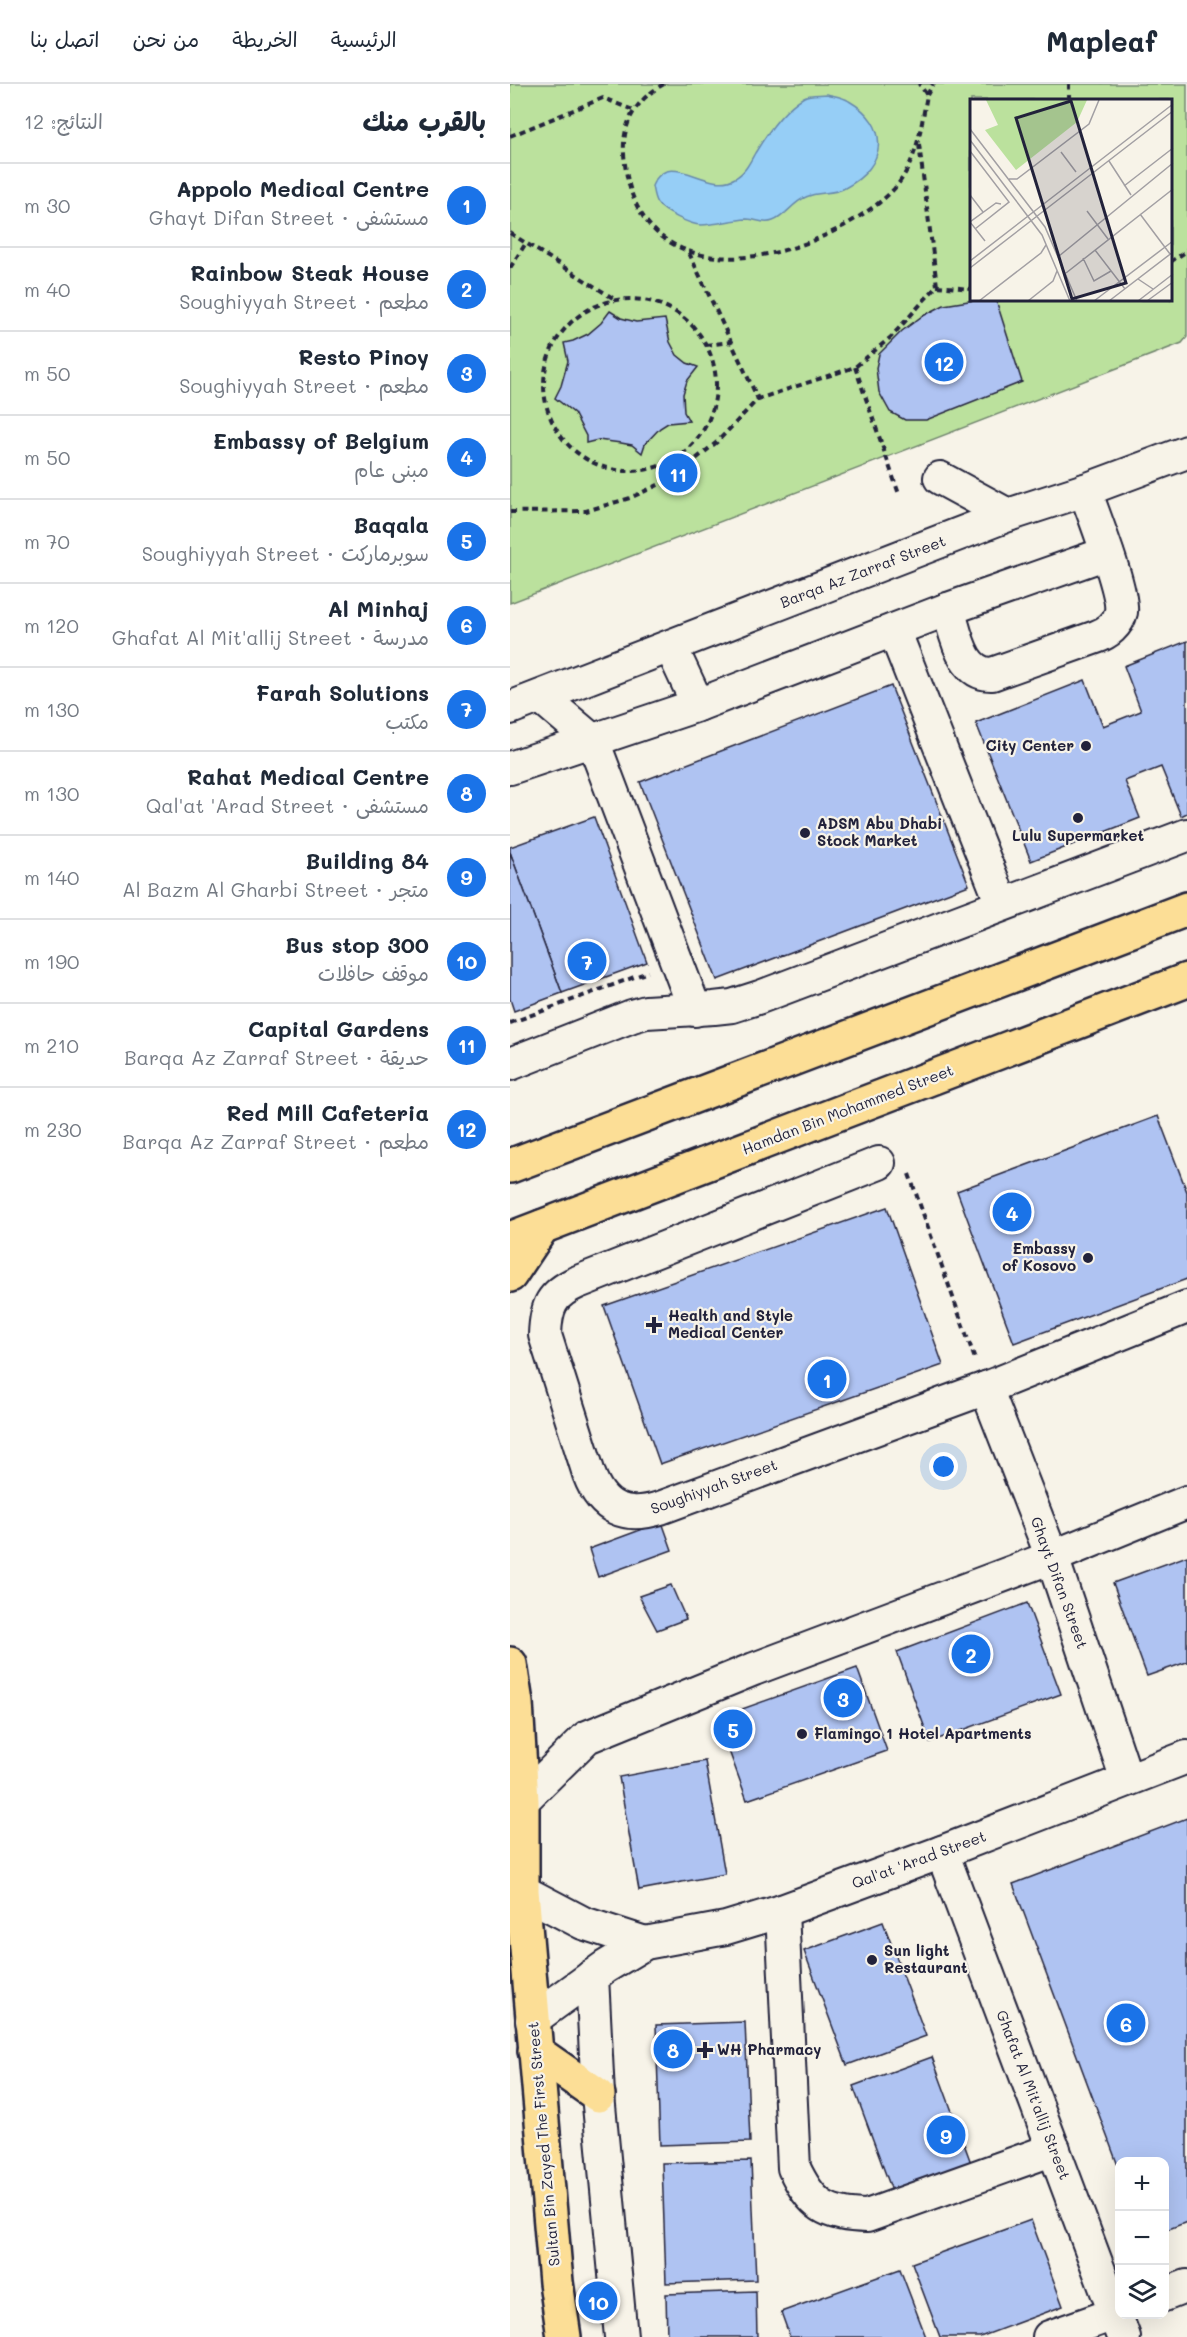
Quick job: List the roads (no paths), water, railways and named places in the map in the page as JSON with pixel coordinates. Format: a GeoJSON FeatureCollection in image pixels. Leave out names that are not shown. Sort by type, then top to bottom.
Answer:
{"type":"FeatureCollection","features":[{"type":"Feature","properties":{"kind":"main road"},"geometry":{"type":"LineString","coordinates":[[510,1166],[1187,909]]}},
{"type":"Feature","properties":{"kind":"main road","name":"Hamdan Bin Mohammed Street"},"geometry":{"type":"LineString","coordinates":[[510,1239],[1187,980]]}},
{"type":"Feature","properties":{"kind":"main road"},"geometry":{"type":"LineString","coordinates":[[510,1146],[543,1148],[568,1145]]}},
{"type":"Feature","properties":{"kind":"main road"},"geometry":{"type":"LineString","coordinates":[[510,1275],[542,1227]]}},
{"type":"Feature","properties":{"kind":"main road","name":"Sultan Bin Zayed The First Street"},"geometry":{"type":"LineString","coordinates":[[510,1664],[516,1703],[522,1800],[522,1891],[556,2282],[564,2337]]}},
{"type":"Feature","properties":{"kind":"main road"},"geometry":{"type":"LineString","coordinates":[[534,2036],[598,2095]]}},
{"type":"Feature","properties":{"kind":"street","name":"Barqa Az Zarraf Street"},"geometry":{"type":"LineString","coordinates":[[510,708],[1008,515],[1085,490],[1187,452]]}},
{"type":"Feature","properties":{"kind":"street"},"geometry":{"type":"LineString","coordinates":[[940,478],[1008,515]]}},
{"type":"Feature","properties":{"kind":"street"},"geometry":{"type":"LineString","coordinates":[[948,609],[969,666],[975,672],[992,675],[1096,637],[1112,628],[1120,613],[1121,603],[1107,553],[1085,490]]}},
{"type":"Feature","properties":{"kind":"street"},"geometry":{"type":"LineString","coordinates":[[510,768],[698,705],[948,609],[1107,553]]}},
{"type":"Feature","properties":{"kind":"street"},"geometry":{"type":"LineString","coordinates":[[894,630],[1002,904]]}},
{"type":"Feature","properties":{"kind":"street"},"geometry":{"type":"LineString","coordinates":[[671,647],[698,705]]}},
{"type":"Feature","properties":{"kind":"street"},"geometry":{"type":"LineString","coordinates":[[541,697],[593,741],[695,1010]]}},
{"type":"Feature","properties":{"kind":"street"},"geometry":{"type":"LineString","coordinates":[[510,1064],[646,1012],[732,1006],[760,997],[1187,835]]}},
{"type":"Feature","properties":{"kind":"street","name":"Soughiyyah Street"},"geometry":{"type":"LineString","coordinates":[[879,1163],[578,1282],[566,1287],[555,1296],[548,1308],[545,1335],[594,1488],[603,1500],[616,1509],[631,1513],[645,1512],[986,1388],[1187,1307]]}},
{"type":"Feature","properties":{"kind":"street","name":"Ghayt Difan Street"},"geometry":{"type":"LineString","coordinates":[[986,1388],[1052,1557],[1127,1780]]}},
{"type":"Feature","properties":{"kind":"street"},"geometry":{"type":"LineString","coordinates":[[522,1800],[587,1737],[754,1669],[1052,1557],[1187,1502]]}},
{"type":"Feature","properties":{"kind":"street","name":"Qal'at 'Arad Street"},"geometry":{"type":"LineString","coordinates":[[534,2036],[592,1976],[645,1943],[726,1928],[782,1911],[1187,1757]]}},
{"type":"Feature","properties":{"kind":"street","name":"Ghafat Al Mit'allij Street"},"geometry":{"type":"LineString","coordinates":[[942,1852],[1120,2321]]}},
{"type":"Feature","properties":{"kind":"street","name":"Qal'at 'Arad Street"},"geometry":{"type":"LineString","coordinates":[[522,1891],[583,1923],[614,1935],[645,1943]]}},
{"type":"Feature","properties":{"kind":"street"},"geometry":{"type":"LineString","coordinates":[[782,1911],[794,2168],[804,2190],[822,2206],[843,2215],[867,2216],[1054,2149]]}},
{"type":"Feature","properties":{"kind":"street"},"geometry":{"type":"LineString","coordinates":[[592,1976],[598,2095],[621,2337]]}},
{"type":"Feature","properties":{"kind":"street"},"geometry":{"type":"LineString","coordinates":[[1169,2293],[1187,2286]]}},
{"type":"Feature","properties":{"kind":"street"},"geometry":{"type":"LineString","coordinates":[[1049,2337],[1120,2321]]}},
{"type":"Feature","properties":{"kind":"water"},"geometry":{"type":"Polygon","coordinates":[[[827,94],[847,100],[863,111],[877,133],[876,157],[859,179],[845,188],[806,197],[777,219],[766,222],[747,219],[701,225],[671,214],[657,203],[652,186],[660,175],[669,171],[679,171],[713,181],[724,182],[735,178],[749,164],[770,130],[789,108],[806,96],[827,94]]]}},
{"type":"Feature","properties":{"kind":"place","name":"Red Mill Cafeteria"},"geometry":{"type":"Point","coordinates":[944,362]}},
{"type":"Feature","properties":{"kind":"place","name":"Capital Gardens"},"geometry":{"type":"Point","coordinates":[678,473]}},
{"type":"Feature","properties":{"kind":"place","name":"City Center"},"geometry":{"type":"Point","coordinates":[1086,746]}},
{"type":"Feature","properties":{"kind":"place","name":"Lulu Supermarket"},"geometry":{"type":"Point","coordinates":[1078,818]}},
{"type":"Feature","properties":{"kind":"place","name":"ADSM Abu Dhabi Stock Market"},"geometry":{"type":"Point","coordinates":[805,833]}},
{"type":"Feature","properties":{"kind":"place","name":"Farah Solutions"},"geometry":{"type":"Point","coordinates":[587,961]}},
{"type":"Feature","properties":{"kind":"place","name":"Embassy of Belgium"},"geometry":{"type":"Point","coordinates":[1012,1212]}},
{"type":"Feature","properties":{"kind":"place","name":"Embassy of Kosovo"},"geometry":{"type":"Point","coordinates":[1088,1258]}},
{"type":"Feature","properties":{"kind":"place","name":"Health and Style Medical Center"},"geometry":{"type":"Point","coordinates":[654,1325]}},
{"type":"Feature","properties":{"kind":"place","name":"Appolo Medical Centre"},"geometry":{"type":"Point","coordinates":[827,1379]}},
{"type":"Feature","properties":{"kind":"place","name":"Rainbow Steak House"},"geometry":{"type":"Point","coordinates":[971,1654]}},
{"type":"Feature","properties":{"kind":"place","name":"Resto Pinoy"},"geometry":{"type":"Point","coordinates":[843,1698]}},
{"type":"Feature","properties":{"kind":"place","name":"Baqala"},"geometry":{"type":"Point","coordinates":[733,1729]}},
{"type":"Feature","properties":{"kind":"place","name":"Flamingo 1 Hotel Apartments"},"geometry":{"type":"Point","coordinates":[802,1734]}},
{"type":"Feature","properties":{"kind":"place","name":"Sun light Restaurant"},"geometry":{"type":"Point","coordinates":[872,1960]}},
{"type":"Feature","properties":{"kind":"place","name":"Al Minhaj"},"geometry":{"type":"Point","coordinates":[1126,2023]}},
{"type":"Feature","properties":{"kind":"place","name":"Rahat Medical Centre"},"geometry":{"type":"Point","coordinates":[673,2049]}},
{"type":"Feature","properties":{"kind":"place","name":"WH Pharmacy"},"geometry":{"type":"Point","coordinates":[705,2050]}},
{"type":"Feature","properties":{"kind":"place","name":"Building 84"},"geometry":{"type":"Point","coordinates":[946,2135]}},
{"type":"Feature","properties":{"kind":"place","name":"Bus stop 300"},"geometry":{"type":"Point","coordinates":[598,2301]}}]}
